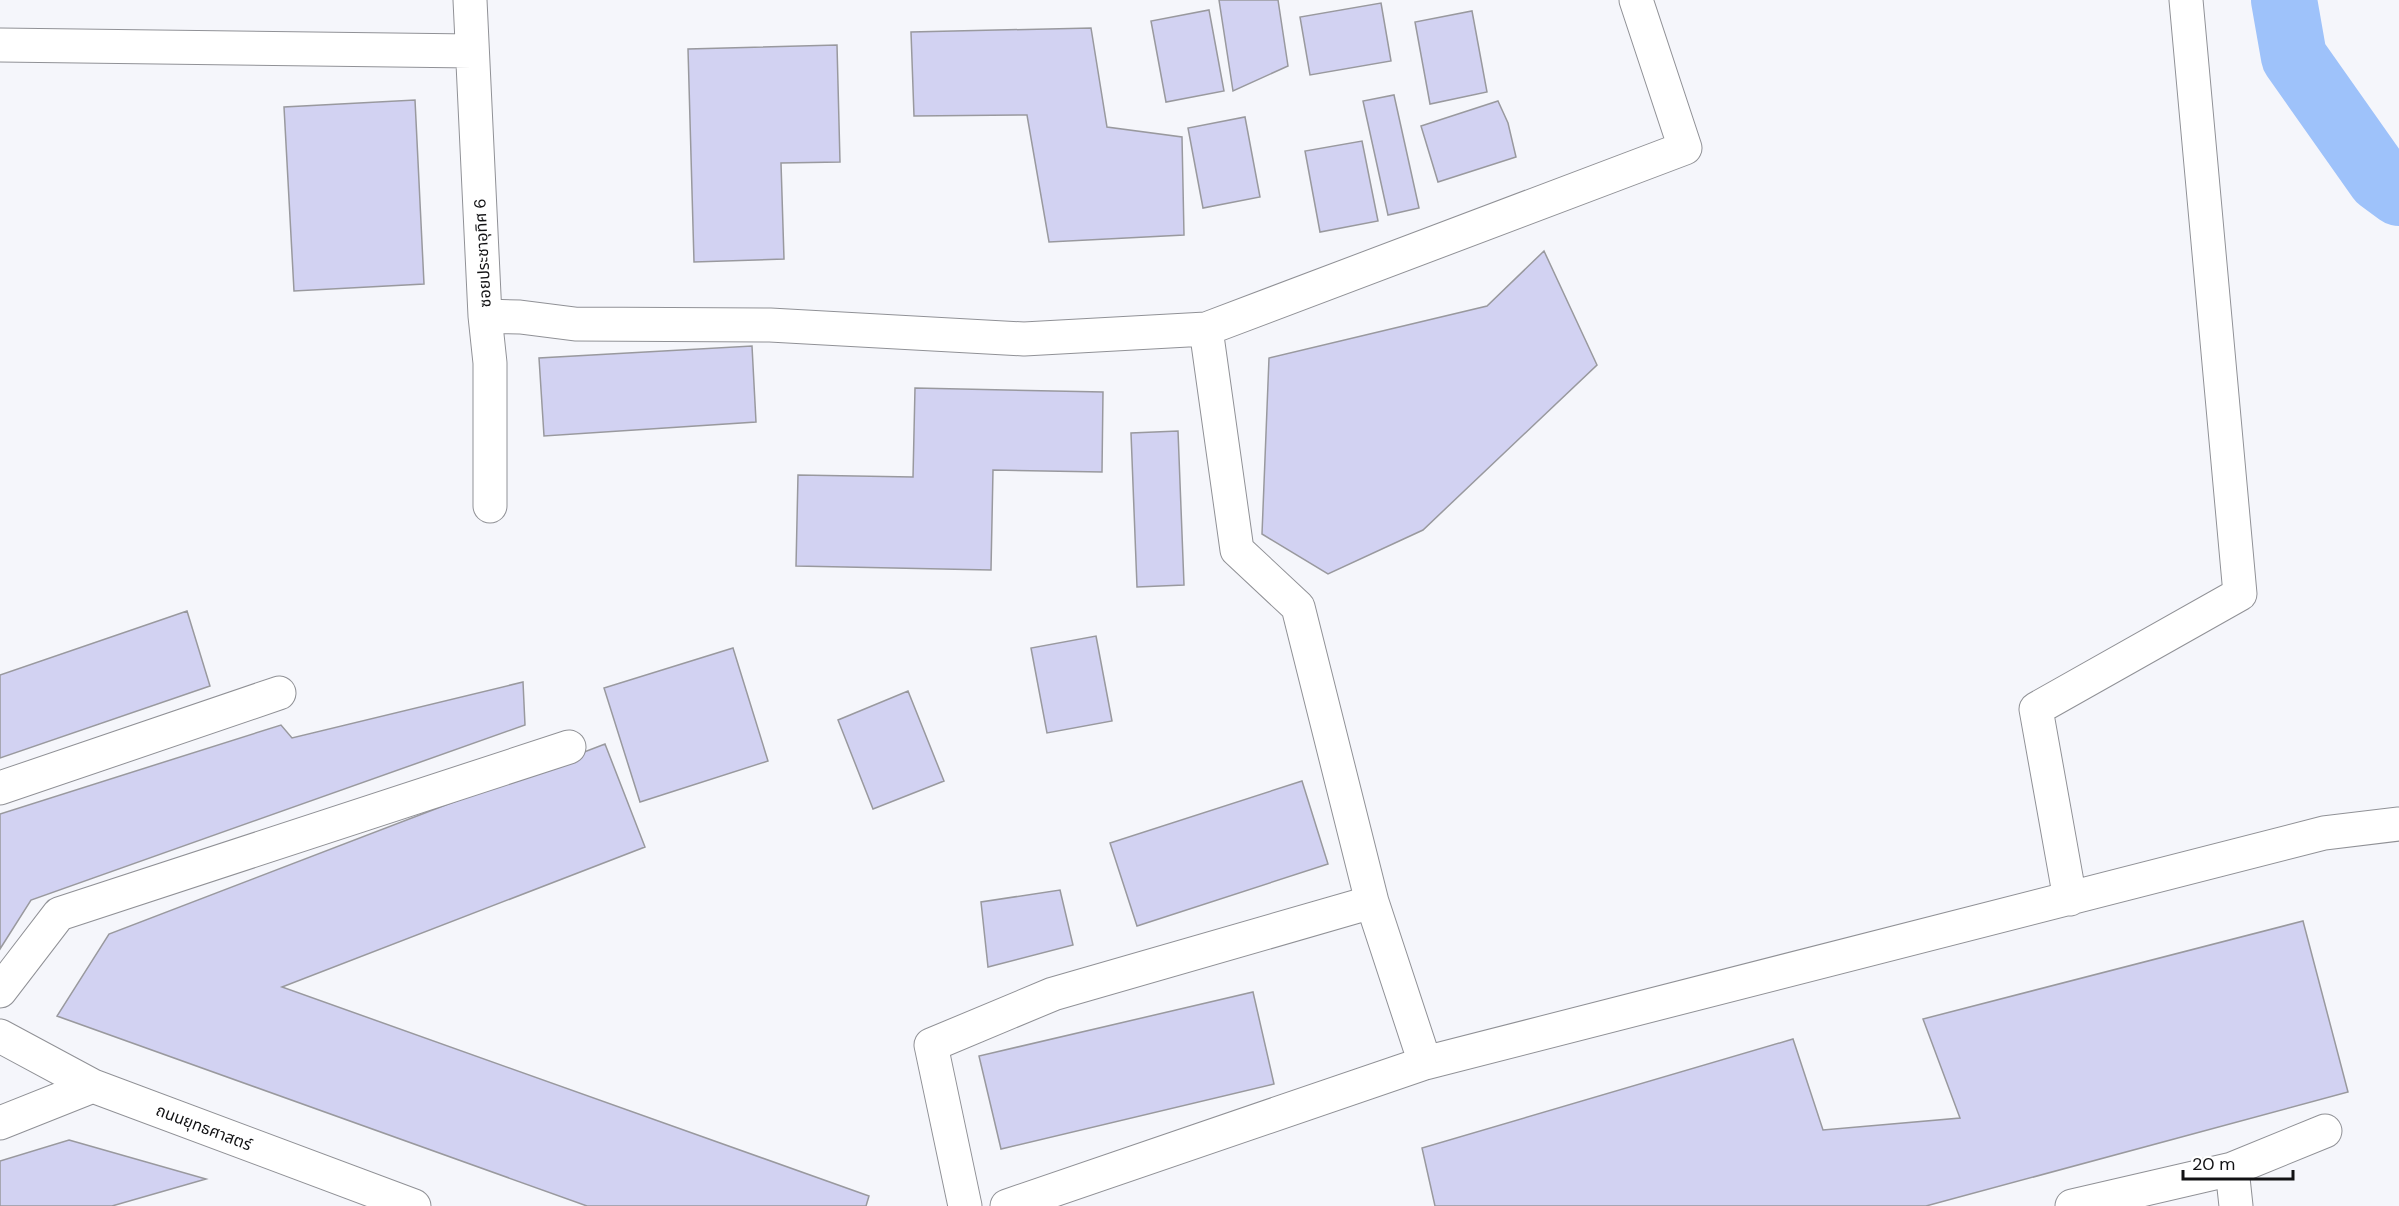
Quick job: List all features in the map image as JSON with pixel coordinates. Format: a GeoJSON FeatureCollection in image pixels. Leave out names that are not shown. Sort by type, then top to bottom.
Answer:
{"type":"FeatureCollection","features":[{"type":"Feature","properties":{"kind":"street","name":"ซอยประชาอุทิศ 6"},"geometry":{"type":"LineString","coordinates":[[470,0],[485,316],[490,363],[490,506]]}},
{"type":"Feature","properties":{"kind":"street"},"geometry":{"type":"LineString","coordinates":[[485,316],[520,317],[575,324],[770,325],[1024,339],[1206,329],[1685,148],[1636,0]]}},
{"type":"Feature","properties":{"kind":"street"},"geometry":{"type":"LineString","coordinates":[[2070,898],[2036,709],[2240,594],[2186,0]]}},
{"type":"Feature","properties":{"kind":"street"},"geometry":{"type":"LineString","coordinates":[[0,45],[472,51]]}},
{"type":"Feature","properties":{"kind":"street"},"geometry":{"type":"LineString","coordinates":[[1206,329],[1237,550],[1298,607],[1372,902],[1425,1064]]}},
{"type":"Feature","properties":{"kind":"street"},"geometry":{"type":"LineString","coordinates":[[0,788],[279,693]]}},
{"type":"Feature","properties":{"kind":"street"},"geometry":{"type":"LineString","coordinates":[[0,991],[59,914],[568,747]]}},
{"type":"Feature","properties":{"kind":"street"},"geometry":{"type":"LineString","coordinates":[[1006,1206],[1425,1064],[2324,833],[2399,824]]}},
{"type":"Feature","properties":{"kind":"street"},"geometry":{"type":"LineString","coordinates":[[965,1206],[931,1046],[1053,994],[1372,902]]}},
{"type":"Feature","properties":{"kind":"street","name":"ถนนยุทธศาสตร์"},"geometry":{"type":"LineString","coordinates":[[0,1035],[93,1086],[414,1206]]}},
{"type":"Feature","properties":{"kind":"street"},"geometry":{"type":"LineString","coordinates":[[0,1123],[93,1086]]}},
{"type":"Feature","properties":{"kind":"street"},"geometry":{"type":"LineString","coordinates":[[2072,1206],[2232,1169],[2325,1131]]}},
{"type":"Feature","properties":{"kind":"street"},"geometry":{"type":"LineString","coordinates":[[2232,1169],[2236,1206]]}},
{"type":"Feature","properties":{"kind":"building"},"geometry":{"type":"Polygon","coordinates":[[[1219,0],[1278,0],[1288,66],[1233,91],[1219,0]]]}},
{"type":"Feature","properties":{"kind":"building"},"geometry":{"type":"Polygon","coordinates":[[[1381,3],[1391,61],[1310,75],[1300,17],[1381,3]]]}},
{"type":"Feature","properties":{"kind":"building"},"geometry":{"type":"Polygon","coordinates":[[[1209,10],[1224,91],[1166,102],[1151,21],[1209,10]]]}},
{"type":"Feature","properties":{"kind":"building"},"geometry":{"type":"Polygon","coordinates":[[[1472,11],[1487,92],[1430,104],[1415,22],[1472,11]]]}},
{"type":"Feature","properties":{"kind":"building"},"geometry":{"type":"Polygon","coordinates":[[[1091,28],[1107,127],[1182,137],[1184,235],[1049,242],[1027,115],[914,116],[911,32],[1091,28]]]}},
{"type":"Feature","properties":{"kind":"building"},"geometry":{"type":"Polygon","coordinates":[[[837,45],[840,162],[781,163],[784,259],[694,262],[688,49],[837,45]]]}},
{"type":"Feature","properties":{"kind":"building"},"geometry":{"type":"Polygon","coordinates":[[[1394,95],[1419,208],[1388,215],[1363,101],[1394,95]]]}},
{"type":"Feature","properties":{"kind":"building"},"geometry":{"type":"Polygon","coordinates":[[[415,100],[424,284],[294,291],[284,107],[415,100]]]}},
{"type":"Feature","properties":{"kind":"building"},"geometry":{"type":"Polygon","coordinates":[[[1498,101],[1508,123],[1516,157],[1438,182],[1421,126],[1498,101]]]}},
{"type":"Feature","properties":{"kind":"building"},"geometry":{"type":"Polygon","coordinates":[[[1245,117],[1260,197],[1203,208],[1188,128],[1245,117]]]}},
{"type":"Feature","properties":{"kind":"building"},"geometry":{"type":"Polygon","coordinates":[[[1362,141],[1378,221],[1320,232],[1305,151],[1362,141]]]}},
{"type":"Feature","properties":{"kind":"building"},"geometry":{"type":"Polygon","coordinates":[[[1544,251],[1597,365],[1423,530],[1328,574],[1262,534],[1269,358],[1487,306],[1544,251]]]}},
{"type":"Feature","properties":{"kind":"building"},"geometry":{"type":"Polygon","coordinates":[[[752,346],[756,422],[544,436],[539,358],[752,346]]]}},
{"type":"Feature","properties":{"kind":"building"},"geometry":{"type":"Polygon","coordinates":[[[915,388],[1103,392],[1102,472],[993,470],[991,570],[796,566],[798,475],[913,477],[915,388]]]}},
{"type":"Feature","properties":{"kind":"building"},"geometry":{"type":"Polygon","coordinates":[[[1178,431],[1184,585],[1137,587],[1131,433],[1178,431]]]}},
{"type":"Feature","properties":{"kind":"building"},"geometry":{"type":"Polygon","coordinates":[[[187,611],[210,686],[0,758],[0,675],[187,611]]]}},
{"type":"Feature","properties":{"kind":"building"},"geometry":{"type":"Polygon","coordinates":[[[1096,636],[1112,721],[1047,733],[1031,648],[1096,636]]]}},
{"type":"Feature","properties":{"kind":"building"},"geometry":{"type":"Polygon","coordinates":[[[733,648],[768,761],[640,802],[604,688],[733,648]]]}},
{"type":"Feature","properties":{"kind":"building"},"geometry":{"type":"Polygon","coordinates":[[[523,682],[525,725],[31,900],[0,949],[0,814],[281,725],[292,738],[523,682]]]}},
{"type":"Feature","properties":{"kind":"building"},"geometry":{"type":"Polygon","coordinates":[[[908,691],[944,781],[873,809],[838,720],[908,691]]]}},
{"type":"Feature","properties":{"kind":"building"},"geometry":{"type":"Polygon","coordinates":[[[605,744],[645,847],[282,987],[869,1196],[866,1206],[587,1206],[57,1016],[109,934],[605,744]]]}},
{"type":"Feature","properties":{"kind":"building"},"geometry":{"type":"Polygon","coordinates":[[[1302,781],[1328,864],[1137,926],[1110,843],[1302,781]]]}},
{"type":"Feature","properties":{"kind":"building"},"geometry":{"type":"Polygon","coordinates":[[[1060,890],[1073,945],[988,967],[981,902],[1060,890]]]}},
{"type":"Feature","properties":{"kind":"building"},"geometry":{"type":"Polygon","coordinates":[[[2303,921],[2348,1092],[1926,1206],[1435,1206],[1422,1148],[1793,1039],[1823,1130],[1960,1118],[1923,1019],[2303,921]]]}},
{"type":"Feature","properties":{"kind":"building"},"geometry":{"type":"Polygon","coordinates":[[[1253,992],[1274,1084],[1001,1149],[979,1056],[1253,992]]]}},
{"type":"Feature","properties":{"kind":"building"},"geometry":{"type":"Polygon","coordinates":[[[69,1140],[206,1179],[112,1206],[0,1206],[0,1161],[69,1140]]]}},
{"type":"Feature","properties":{"kind":"waterway"},"geometry":{"type":"LineString","coordinates":[[2284,0],[2294,57],[2380,179],[2399,193]]}}]}
